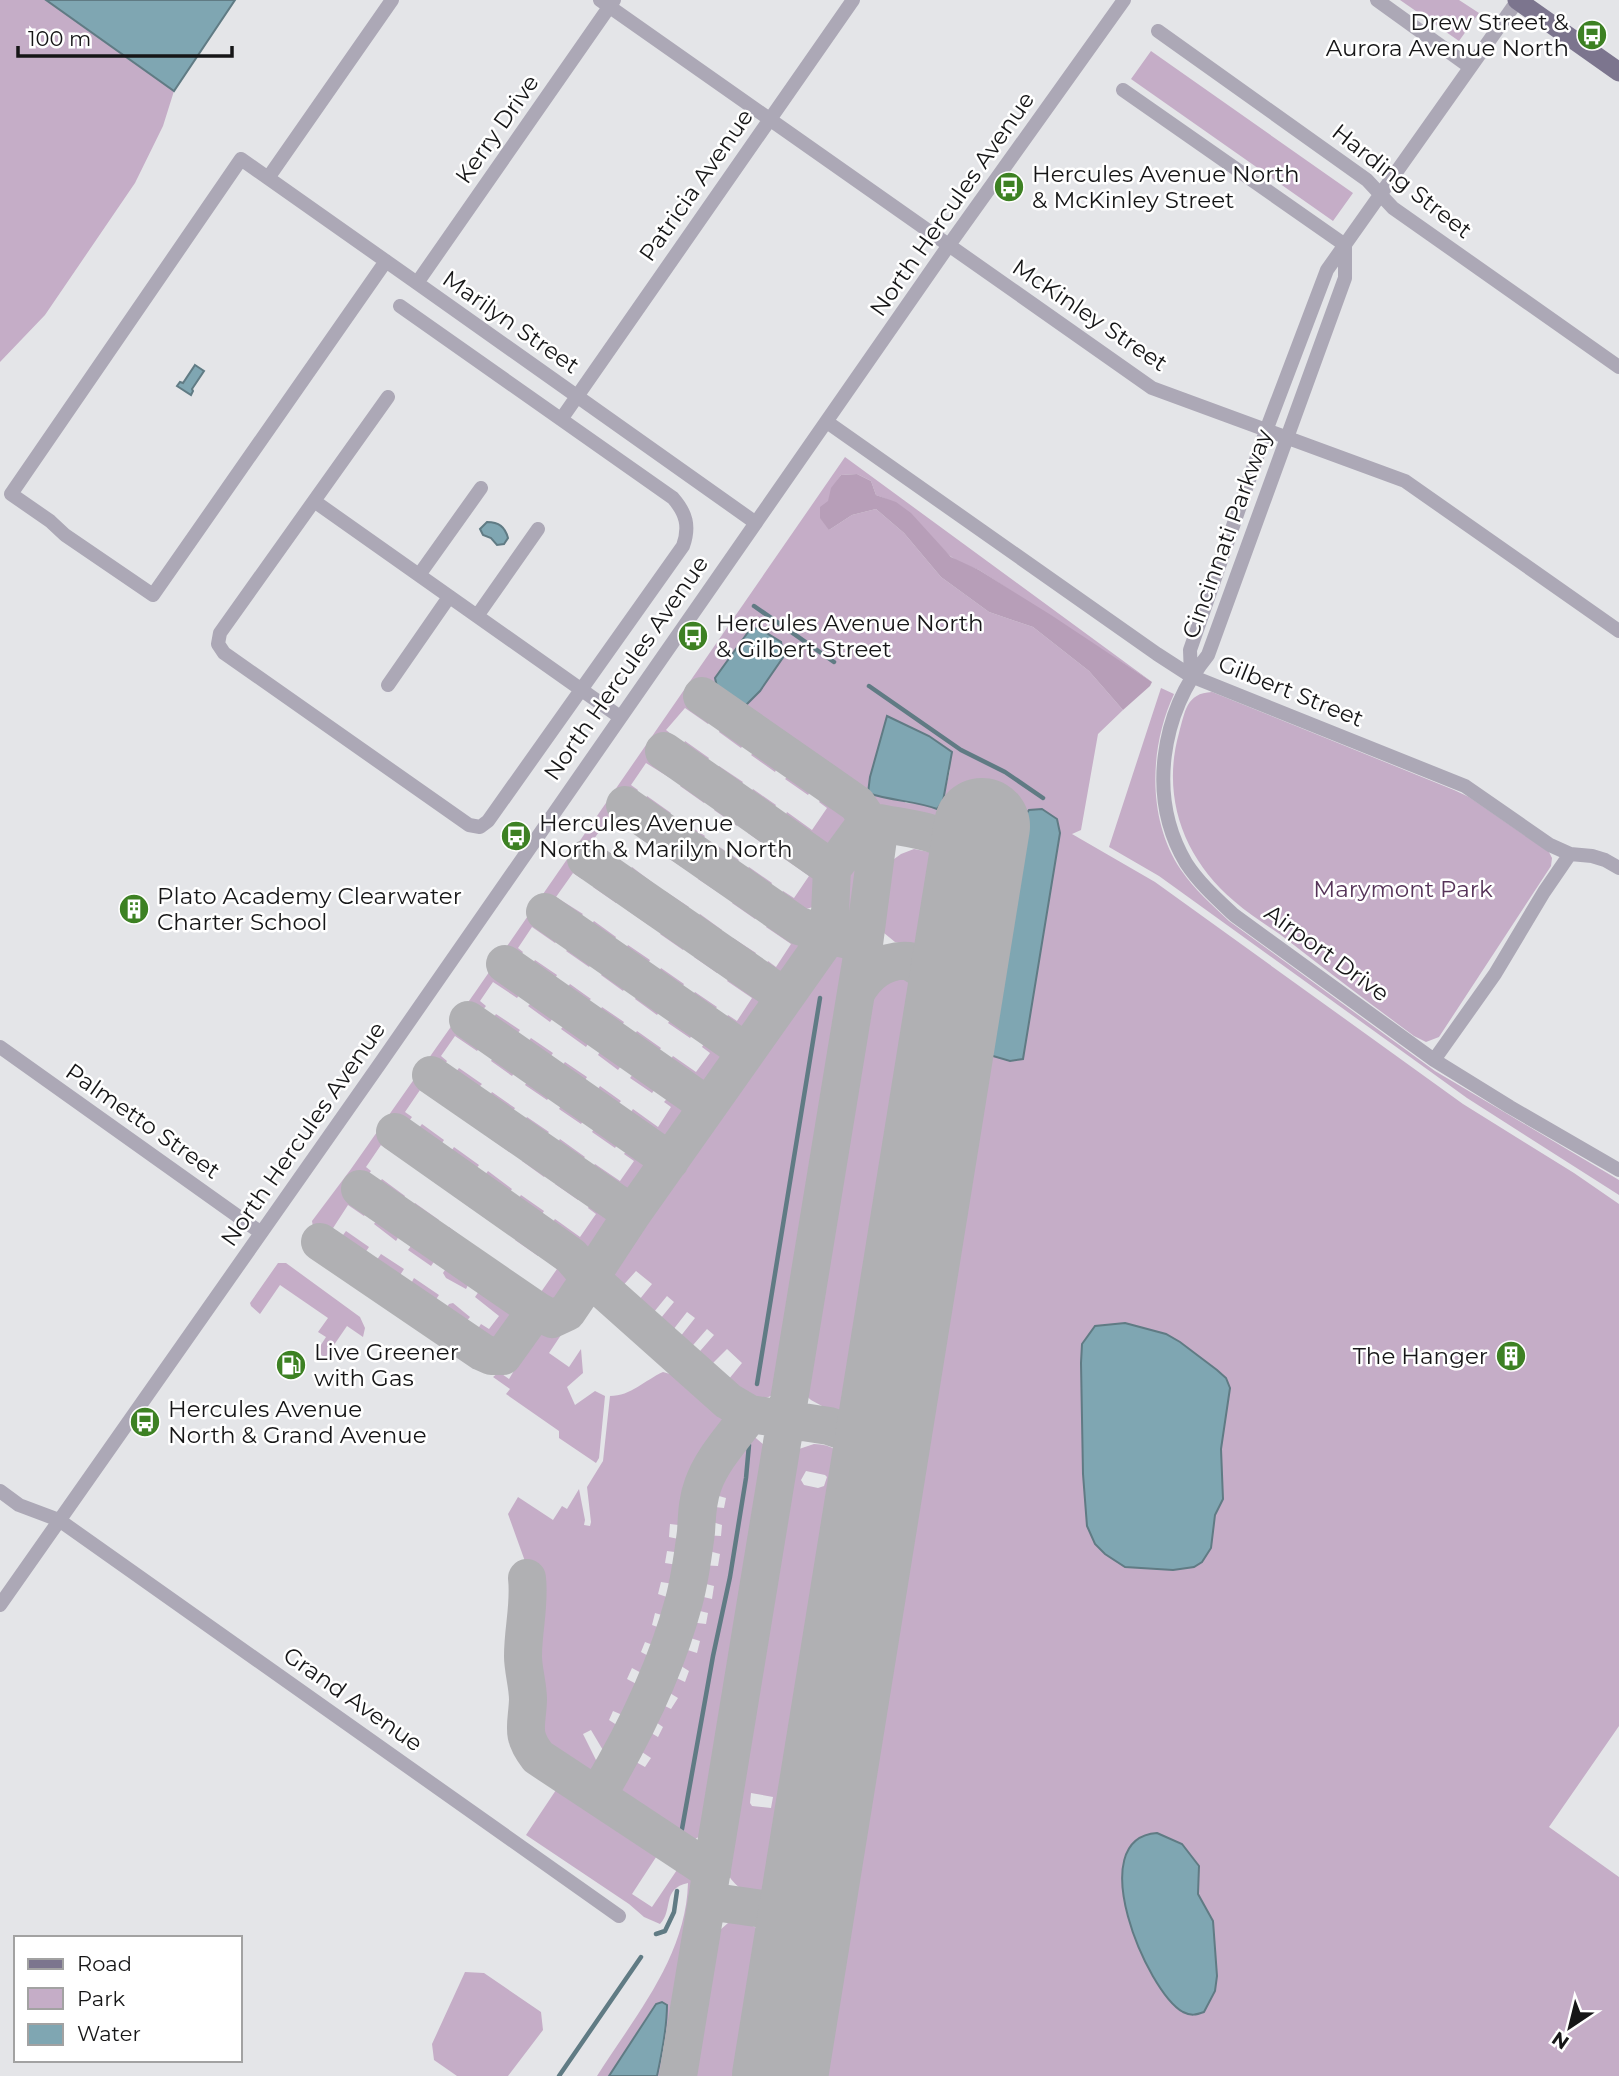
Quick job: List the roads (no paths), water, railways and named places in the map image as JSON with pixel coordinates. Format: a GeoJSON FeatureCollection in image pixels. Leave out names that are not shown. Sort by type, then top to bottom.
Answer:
{"type":"FeatureCollection","features":[{"type":"Feature","properties":{"kind":"main road"},"geometry":{"type":"LineString","coordinates":[[1517,0],[1619,72]]}},
{"type":"Feature","properties":{"kind":"street"},"geometry":{"type":"LineString","coordinates":[[268,178],[392,0]]}},
{"type":"Feature","properties":{"kind":"street","name":"Patricia Avenue"},"geometry":{"type":"LineString","coordinates":[[562,418],[853,0]]}},
{"type":"Feature","properties":{"kind":"street"},"geometry":{"type":"LineString","coordinates":[[1377,0],[1470,67]]}},
{"type":"Feature","properties":{"kind":"street","name":"Cincinnati Parkway"},"geometry":{"type":"LineString","coordinates":[[1191,676],[1190,650],[1327,270],[1517,0]]}},
{"type":"Feature","properties":{"kind":"street","name":"McKinley Street"},"geometry":{"type":"LineString","coordinates":[[608,2],[1152,388],[1268,428],[1405,481],[1619,631]]}},
{"type":"Feature","properties":{"kind":"street","name":"Kerry Drive"},"geometry":{"type":"LineString","coordinates":[[417,283],[608,2]]}},
{"type":"Feature","properties":{"kind":"street","name":"North Hercules Avenue"},"geometry":{"type":"LineString","coordinates":[[0,1605],[1118,2]]}},
{"type":"Feature","properties":{"kind":"street","name":"Harding Street"},"geometry":{"type":"LineString","coordinates":[[1158,31],[1367,180],[1393,208],[1619,367]]}},
{"type":"Feature","properties":{"kind":"street"},"geometry":{"type":"LineString","coordinates":[[1123,90],[1345,245]]}},
{"type":"Feature","properties":{"kind":"street","name":"Marilyn Street"},"geometry":{"type":"LineString","coordinates":[[386,261],[153,595],[65,535],[11,494],[241,159],[386,261],[756,523]]}},
{"type":"Feature","properties":{"kind":"street","name":"Cincinnati Parkway"},"geometry":{"type":"LineString","coordinates":[[1191,676],[1208,655],[1345,278],[1345,245]]}},
{"type":"Feature","properties":{"kind":"street"},"geometry":{"type":"LineString","coordinates":[[388,397],[220,633],[218,644],[224,653],[469,825],[480,827],[488,821],[683,545],[688,533],[686,519],[682,508],[673,498],[400,306]]}},
{"type":"Feature","properties":{"kind":"street","name":"Gilbert Street"},"geometry":{"type":"LineString","coordinates":[[827,422],[1191,676],[1465,786],[1550,845],[1570,854],[1605,860],[1619,868]]}},
{"type":"Feature","properties":{"kind":"street"},"geometry":{"type":"LineString","coordinates":[[419,575],[481,488]]}},
{"type":"Feature","properties":{"kind":"street"},"geometry":{"type":"LineString","coordinates":[[314,501],[620,717]]}},
{"type":"Feature","properties":{"kind":"street"},"geometry":{"type":"LineString","coordinates":[[477,616],[538,529]]}},
{"type":"Feature","properties":{"kind":"street"},"geometry":{"type":"LineString","coordinates":[[388,685],[449,597]]}},
{"type":"Feature","properties":{"kind":"street","name":"Airport Drive"},"geometry":{"type":"LineString","coordinates":[[1191,676],[1179,701],[1163,761],[1163,792],[1171,833],[1187,864],[1208,891],[1234,915],[1434,1060],[1619,1170]]}},
{"type":"Feature","properties":{"kind":"street"},"geometry":{"type":"LineString","coordinates":[[1434,1060],[1495,974],[1570,854]]}},
{"type":"Feature","properties":{"kind":"street","name":"Palmetto Street"},"geometry":{"type":"LineString","coordinates":[[0,1047],[260,1232]]}},
{"type":"Feature","properties":{"kind":"street","name":"Grand Avenue"},"geometry":{"type":"LineString","coordinates":[[0,1491],[19,1505],[59,1520],[619,1916]]}},
{"type":"Feature","properties":{"kind":"water"},"geometry":{"type":"Polygon","coordinates":[[[46,0],[235,0],[174,91],[46,0]]]}},
{"type":"Feature","properties":{"kind":"water"},"geometry":{"type":"Polygon","coordinates":[[[195,365],[204,371],[191,395],[177,386],[180,382],[183,383],[195,365]]]}},
{"type":"Feature","properties":{"kind":"water"},"geometry":{"type":"Polygon","coordinates":[[[487,522],[503,528],[508,538],[504,544],[497,545],[491,538],[483,535],[480,529],[487,522]]]}},
{"type":"Feature","properties":{"kind":"water"},"geometry":{"type":"Polygon","coordinates":[[[751,628],[760,629],[781,642],[784,656],[760,691],[744,707],[724,697],[715,678],[751,628]]]}},
{"type":"Feature","properties":{"kind":"water"},"geometry":{"type":"Polygon","coordinates":[[[887,716],[929,736],[952,752],[943,801],[937,809],[868,793],[887,716]]]}},
{"type":"Feature","properties":{"kind":"water"},"geometry":{"type":"Polygon","coordinates":[[[1042,809],[1057,819],[1060,833],[1023,1059],[1010,1061],[986,1054],[985,1044],[1024,817],[1029,810],[1042,809]]]}},
{"type":"Feature","properties":{"kind":"water"},"geometry":{"type":"Polygon","coordinates":[[[1125,1323],[1166,1334],[1180,1342],[1226,1378],[1230,1388],[1221,1449],[1223,1499],[1215,1515],[1211,1548],[1202,1562],[1194,1567],[1173,1570],[1125,1567],[1095,1544],[1087,1526],[1083,1474],[1082,1344],[1095,1326],[1125,1323]]]}},
{"type":"Feature","properties":{"kind":"water"},"geometry":{"type":"Polygon","coordinates":[[[1157,1833],[1182,1844],[1199,1866],[1198,1894],[1213,1921],[1217,1976],[1215,1991],[1204,2012],[1198,2014],[1183,2012],[1168,1998],[1153,1976],[1128,1916],[1123,1886],[1124,1860],[1135,1841],[1157,1833]]]}},
{"type":"Feature","properties":{"kind":"water"},"geometry":{"type":"Polygon","coordinates":[[[662,2002],[667,2005],[667,2014],[657,2076],[609,2076],[656,2004],[662,2002]]]}},
{"type":"Feature","properties":{"kind":"waterway"},"geometry":{"type":"LineString","coordinates":[[754,606],[834,662]]}},
{"type":"Feature","properties":{"kind":"waterway"},"geometry":{"type":"LineString","coordinates":[[869,686],[961,750],[1005,772],[1043,798]]}},
{"type":"Feature","properties":{"kind":"waterway"},"geometry":{"type":"LineString","coordinates":[[757,1384],[820,998]]}},
{"type":"Feature","properties":{"kind":"waterway"},"geometry":{"type":"LineString","coordinates":[[682,1829],[730,1577],[749,1445]]}},
{"type":"Feature","properties":{"kind":"waterway"},"geometry":{"type":"LineString","coordinates":[[656,1934],[665,1931],[674,1912],[677,1891]]}},
{"type":"Feature","properties":{"kind":"waterway"},"geometry":{"type":"LineString","coordinates":[[559,2076],[641,1957]]}},
{"type":"Feature","properties":{"kind":"place","name":"Drew Street & Aurora Avenue North"},"geometry":{"type":"Point","coordinates":[1592,35]}},
{"type":"Feature","properties":{"kind":"place","name":"Hercules Avenue North & McKinley Street"},"geometry":{"type":"Point","coordinates":[1009,187]}},
{"type":"Feature","properties":{"kind":"place","name":"Hercules Avenue North & Gilbert Street"},"geometry":{"type":"Point","coordinates":[693,636]}},
{"type":"Feature","properties":{"kind":"place","name":"Hercules Avenue North & Marilyn North"},"geometry":{"type":"Point","coordinates":[516,836]}},
{"type":"Feature","properties":{"kind":"place","name":"Plato Academy Clearwater Charter School"},"geometry":{"type":"Point","coordinates":[134,909]}},
{"type":"Feature","properties":{"kind":"place","name":"The Hanger"},"geometry":{"type":"Point","coordinates":[1511,1356]}},
{"type":"Feature","properties":{"kind":"place","name":"Live Greener with Gas"},"geometry":{"type":"Point","coordinates":[291,1365]}},
{"type":"Feature","properties":{"kind":"place","name":"Hercules Avenue North & Grand Avenue"},"geometry":{"type":"Point","coordinates":[145,1422]}},
{"type":"Feature","properties":{"kind":"park label","name":"Marymont Park"},"geometry":{"type":"Point","coordinates":[1403,889]}}]}
